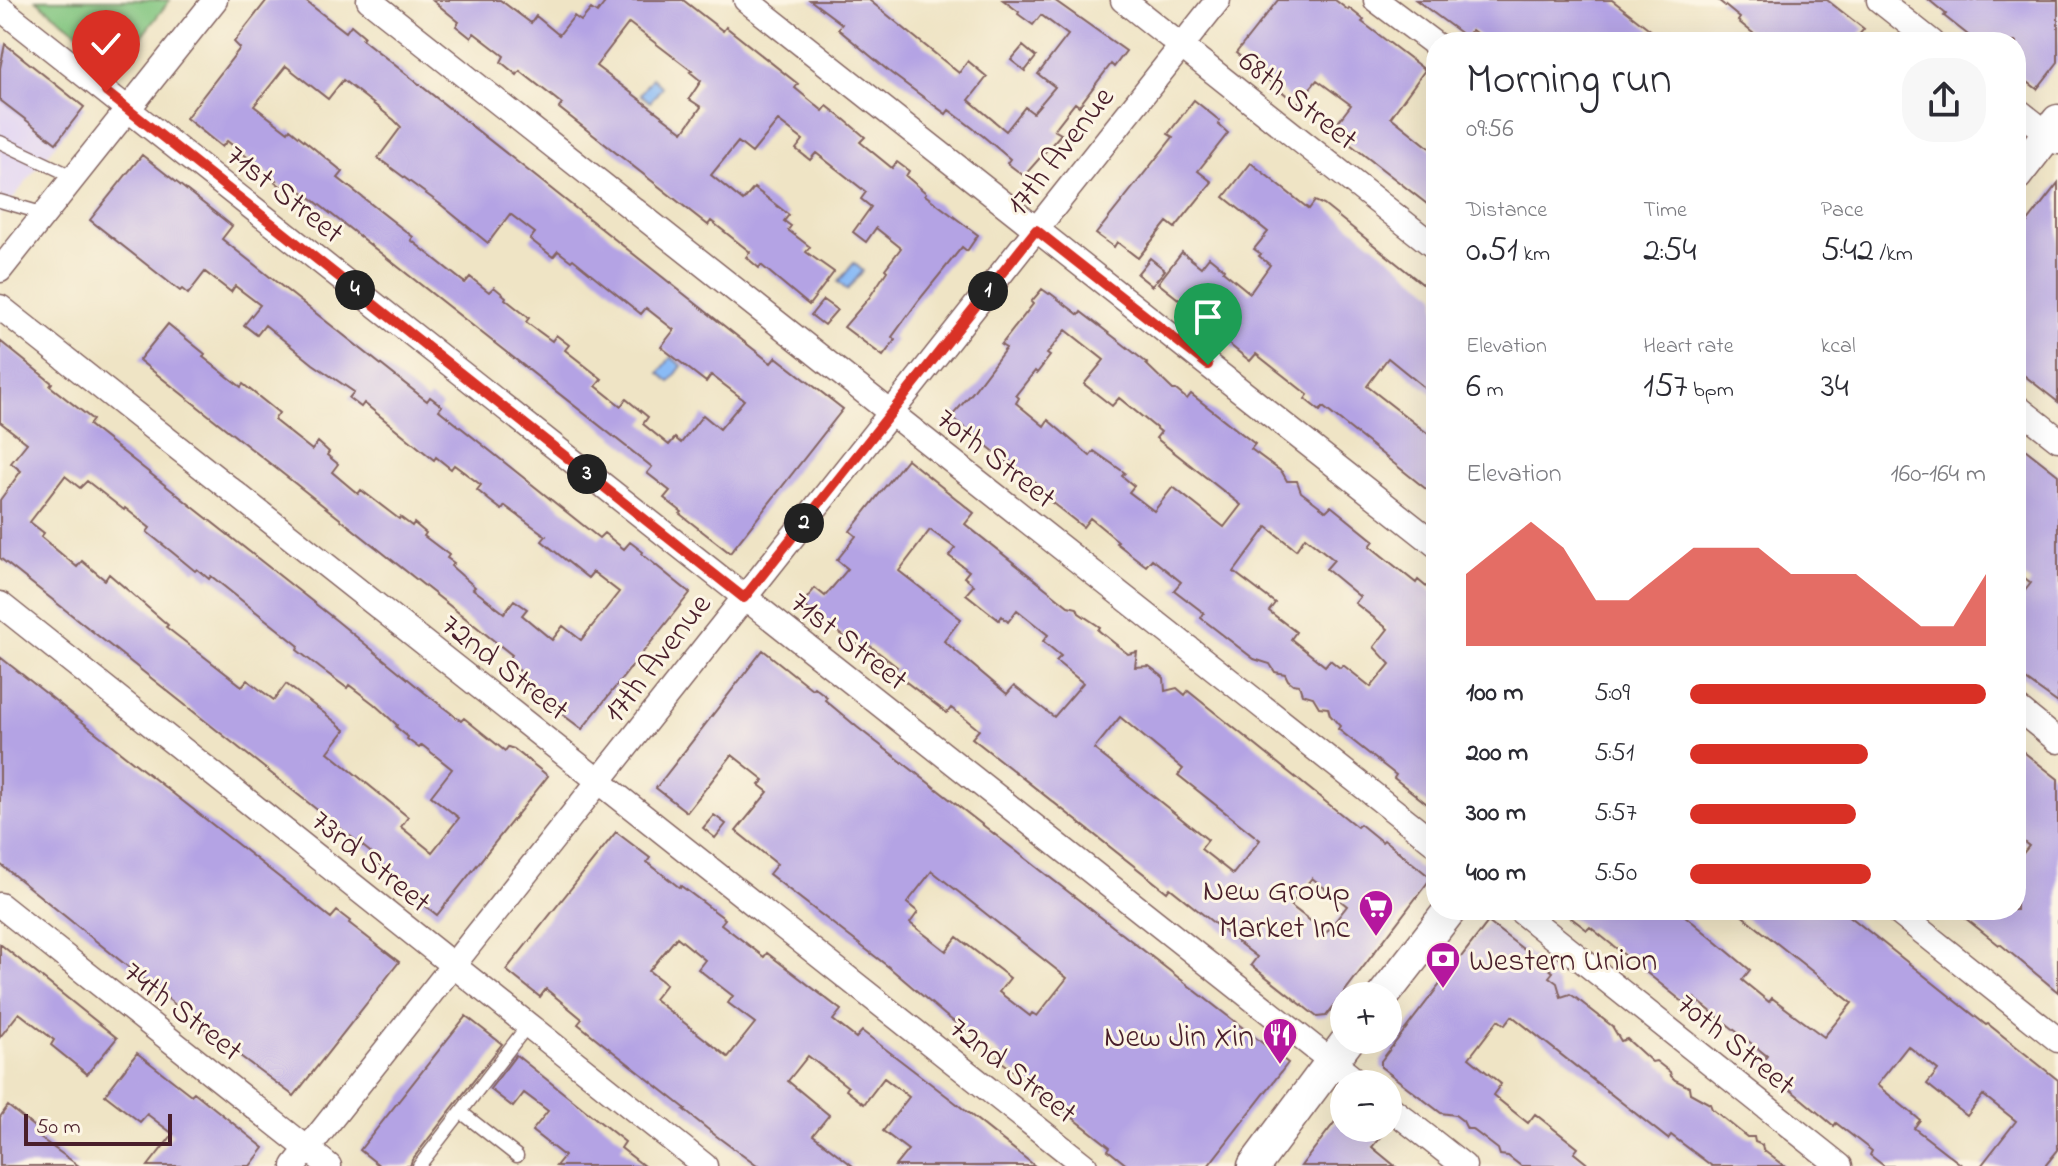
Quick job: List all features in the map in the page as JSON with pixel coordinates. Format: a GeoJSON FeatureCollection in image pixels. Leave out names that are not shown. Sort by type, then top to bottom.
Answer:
{"type":"FeatureCollection","features":[{"type":"Feature","properties":{"kind":"street"},"geometry":{"type":"LineString","coordinates":[[0,270],[215,0]]}},
{"type":"Feature","properties":{"kind":"street","name":"70th Street"},"geometry":{"type":"LineString","coordinates":[[369,0],[1426,836]]}},
{"type":"Feature","properties":{"kind":"street"},"geometry":{"type":"LineString","coordinates":[[746,0],[1426,537]]}},
{"type":"Feature","properties":{"kind":"street","name":"68th Street"},"geometry":{"type":"LineString","coordinates":[[1123,0],[1426,240]]}},
{"type":"Feature","properties":{"kind":"street","name":"17th Avenue"},"geometry":{"type":"LineString","coordinates":[[300,1157],[1218,0]]}},
{"type":"Feature","properties":{"kind":"street"},"geometry":{"type":"LineString","coordinates":[[1376,0],[1426,38]]}},
{"type":"Feature","properties":{"kind":"street"},"geometry":{"type":"LineString","coordinates":[[1879,0],[1919,32]]}},
{"type":"Feature","properties":{"kind":"street","name":"71st Street"},"geometry":{"type":"LineString","coordinates":[[0,8],[744,598],[1330,1043]]}},
{"type":"Feature","properties":{"kind":"street"},"geometry":{"type":"LineString","coordinates":[[2026,115],[2055,132],[2026,164]]}},
{"type":"Feature","properties":{"kind":"street","name":"72nd Street"},"geometry":{"type":"LineString","coordinates":[[0,307],[1085,1166]]}},
{"type":"Feature","properties":{"kind":"street"},"geometry":{"type":"LineString","coordinates":[[2026,414],[2058,439]]}},
{"type":"Feature","properties":{"kind":"street","name":"73rd Street"},"geometry":{"type":"LineString","coordinates":[[0,604],[705,1166]]}},
{"type":"Feature","properties":{"kind":"street"},"geometry":{"type":"LineString","coordinates":[[2026,715],[2058,741]]}},
{"type":"Feature","properties":{"kind":"street","name":"74th Street"},"geometry":{"type":"LineString","coordinates":[[0,905],[300,1157],[329,1166]]}},
{"type":"Feature","properties":{"kind":"street"},"geometry":{"type":"LineString","coordinates":[[1394,982],[1442,920]]}},
{"type":"Feature","properties":{"kind":"street","name":"70th Street"},"geometry":{"type":"LineString","coordinates":[[1532,920],[1840,1166]]}},
{"type":"Feature","properties":{"kind":"street"},"geometry":{"type":"LineString","coordinates":[[1908,920],[2058,1040]]}},
{"type":"Feature","properties":{"kind":"street"},"geometry":{"type":"LineString","coordinates":[[1254,1166],[1336,1054]]}},
{"type":"Feature","properties":{"kind":"street"},"geometry":{"type":"LineString","coordinates":[[1402,1117],[1464,1166]]}},
{"type":"Feature","properties":{"kind":"lane"},"geometry":{"type":"LineString","coordinates":[[0,142],[74,177]]}},
{"type":"Feature","properties":{"kind":"lane"},"geometry":{"type":"LineString","coordinates":[[0,201],[45,214]]}},
{"type":"Feature","properties":{"kind":"lane"},"geometry":{"type":"LineString","coordinates":[[419,1166],[528,1025]]}},
{"type":"Feature","properties":{"kind":"lane"},"geometry":{"type":"LineString","coordinates":[[461,1112],[517,1156]]}},
{"type":"Feature","properties":{"kind":"shaded area"},"geometry":{"type":"Polygon","coordinates":[[[4,43],[85,107],[0,215],[0,64],[4,43]]]}},
{"type":"Feature","properties":{"kind":"green space"},"geometry":{"type":"Polygon","coordinates":[[[36,0],[170,0],[119,65],[36,0]]]}},
{"type":"Feature","properties":{"kind":"water"},"geometry":{"type":"Polygon","coordinates":[[[652,78],[662,87],[650,102],[640,94],[652,78]]]}},
{"type":"Feature","properties":{"kind":"water"},"geometry":{"type":"Polygon","coordinates":[[[854,263],[863,271],[847,290],[838,282],[854,263]]]}},
{"type":"Feature","properties":{"kind":"water"},"geometry":{"type":"Polygon","coordinates":[[[671,357],[682,366],[670,382],[659,373],[671,357]]]}},
{"type":"Feature","properties":{"kind":"building"},"geometry":{"type":"Polygon","coordinates":[[[267,0],[304,0],[346,32],[351,25],[364,36],[362,39],[771,363],[776,357],[843,409],[730,553],[664,498],[670,491],[647,473],[652,467],[293,184],[287,191],[227,141],[222,147],[186,118],[240,48],[234,42],[267,0]],[[286,66],[254,106],[288,132],[290,129],[343,172],[338,178],[465,283],[470,277],[489,292],[494,287],[529,318],[526,322],[552,341],[556,335],[569,345],[565,350],[602,379],[596,386],[621,406],[626,399],[648,417],[643,424],[669,445],[675,438],[681,443],[703,415],[720,429],[744,400],[711,375],[706,382],[661,347],[674,330],[646,308],[641,314],[573,259],[571,261],[558,251],[553,257],[530,239],[535,233],[510,214],[488,243],[378,158],[401,127],[343,80],[328,99],[286,66]]]}},
{"type":"Feature","properties":{"kind":"building"},"geometry":{"type":"Polygon","coordinates":[[[432,0],[500,0],[531,23],[536,16],[559,35],[574,16],[581,21],[591,9],[597,13],[607,0],[683,0],[723,31],[726,27],[798,84],[795,88],[823,111],[827,106],[845,120],[865,137],[860,142],[892,168],[897,162],[909,171],[906,176],[925,195],[978,235],[967,251],[962,247],[919,300],[892,337],[895,340],[883,356],[844,327],[869,298],[901,248],[876,228],[866,242],[853,232],[871,207],[861,199],[866,192],[816,153],[810,160],[796,149],[803,140],[778,121],[752,153],[738,142],[711,175],[743,201],[754,188],[789,215],[784,221],[791,226],[788,230],[810,247],[806,252],[834,272],[809,305],[761,265],[759,268],[746,257],[750,252],[711,221],[708,225],[559,108],[562,104],[520,71],[517,75],[501,62],[504,56],[474,33],[471,38],[456,26],[459,22],[432,0]],[[629,23],[596,66],[683,132],[701,107],[689,99],[701,81],[629,23]]]}},
{"type":"Feature","properties":{"kind":"building"},"geometry":{"type":"Polygon","coordinates":[[[810,0],[869,0],[959,73],[968,61],[987,77],[969,100],[1006,131],[1025,107],[1033,113],[1055,87],[1038,74],[1068,35],[1041,15],[1033,25],[1003,0],[1054,0],[1126,51],[1114,67],[1111,64],[1079,106],[1075,103],[1054,130],[1061,134],[1024,176],[1007,163],[1010,159],[983,136],[949,110],[946,114],[891,73],[838,29],[842,24],[810,0]]]}},
{"type":"Feature","properties":{"kind":"building"},"geometry":{"type":"Polygon","coordinates":[[[1278,0],[1335,0],[1349,8],[1364,20],[1362,22],[1425,70],[1391,117],[1426,145],[1426,203],[1332,130],[1351,105],[1317,80],[1297,104],[1236,53],[1278,0]]]}},
{"type":"Feature","properties":{"kind":"building"},"geometry":{"type":"Polygon","coordinates":[[[1416,0],[1612,0],[1653,32],[1472,30],[1459,32],[1416,0]]]}},
{"type":"Feature","properties":{"kind":"building"},"geometry":{"type":"Polygon","coordinates":[[[1718,0],[1827,0],[1864,29],[1861,32],[1752,32],[1738,21],[1740,18],[1718,0]]]}},
{"type":"Feature","properties":{"kind":"building"},"geometry":{"type":"Polygon","coordinates":[[[1929,0],[2058,0],[2058,62],[2037,89],[2026,81],[2026,32],[1964,32],[1944,16],[1946,14],[1929,0]]]}},
{"type":"Feature","properties":{"kind":"building"},"geometry":{"type":"Polygon","coordinates":[[[5,44],[84,107],[56,143],[0,100],[0,68],[5,44]]]}},
{"type":"Feature","properties":{"kind":"building"},"geometry":{"type":"Polygon","coordinates":[[[1023,46],[1036,57],[1025,71],[1011,60],[1023,46]]]}},
{"type":"Feature","properties":{"kind":"building"},"geometry":{"type":"Polygon","coordinates":[[[1194,100],[1220,121],[1218,124],[1228,133],[1198,171],[1212,182],[1175,228],[1167,222],[1138,258],[1117,242],[1114,247],[1096,234],[1173,137],[1168,134],[1194,100]]]}},
{"type":"Feature","properties":{"kind":"building"},"geometry":{"type":"Polygon","coordinates":[[[142,155],[232,226],[222,239],[427,401],[430,397],[442,406],[439,410],[599,538],[604,533],[624,549],[630,542],[690,593],[582,729],[519,682],[524,674],[507,661],[512,655],[139,360],[168,324],[205,354],[203,357],[279,413],[274,420],[312,450],[318,442],[338,464],[332,472],[358,494],[361,490],[399,519],[412,526],[414,523],[426,533],[424,536],[449,555],[447,558],[454,563],[451,566],[475,587],[473,589],[504,613],[514,600],[527,609],[522,615],[552,640],[563,626],[581,640],[619,592],[593,572],[588,578],[542,541],[546,536],[505,506],[502,510],[489,500],[477,490],[481,485],[454,465],[451,469],[436,457],[434,460],[364,403],[361,407],[349,398],[354,392],[265,325],[257,335],[244,325],[260,305],[235,286],[231,292],[205,272],[188,294],[182,289],[180,291],[90,220],[142,155]]]}},
{"type":"Feature","properties":{"kind":"building"},"geometry":{"type":"Polygon","coordinates":[[[1251,163],[1309,209],[1315,201],[1324,205],[1426,287],[1426,389],[1388,358],[1367,386],[1426,432],[1426,489],[1323,407],[1320,411],[1305,399],[1308,395],[1256,354],[1250,361],[1158,283],[1182,252],[1201,267],[1209,257],[1250,293],[1270,265],[1254,249],[1268,232],[1224,197],[1251,163]]]}},
{"type":"Feature","properties":{"kind":"building"},"geometry":{"type":"Polygon","coordinates":[[[2058,183],[2058,402],[2026,377],[2026,224],[2058,183]]]}},
{"type":"Feature","properties":{"kind":"building"},"geometry":{"type":"Polygon","coordinates":[[[1150,258],[1165,270],[1152,286],[1137,274],[1150,258]]]}},
{"type":"Feature","properties":{"kind":"building"},"geometry":{"type":"Polygon","coordinates":[[[1042,289],[1079,315],[1081,312],[1147,363],[1173,390],[1187,399],[1191,394],[1255,444],[1251,449],[1282,472],[1287,481],[1297,481],[1301,492],[1326,511],[1331,506],[1374,541],[1370,546],[1416,583],[1418,580],[1426,587],[1426,803],[1338,729],[1340,726],[1328,708],[1319,707],[1313,697],[1302,694],[1299,685],[1293,684],[1285,674],[1275,672],[1270,664],[1254,659],[1201,618],[1204,613],[1174,590],[1181,582],[1152,559],[1146,566],[1090,518],[1083,527],[1051,502],[1054,499],[1036,482],[951,417],[1006,348],[1001,345],[1033,304],[1031,302],[1042,289]],[[1066,330],[1037,373],[1035,371],[1016,395],[1019,398],[1016,403],[1044,426],[1048,420],[1090,456],[1094,451],[1125,473],[1122,476],[1134,486],[1129,492],[1154,511],[1173,487],[1224,527],[1241,505],[1156,438],[1161,432],[1119,398],[1112,406],[1084,384],[1104,360],[1066,330]],[[1267,527],[1234,572],[1275,603],[1269,611],[1296,632],[1291,639],[1325,666],[1330,660],[1340,668],[1343,665],[1371,687],[1390,664],[1374,647],[1388,629],[1355,603],[1360,597],[1326,569],[1334,560],[1305,537],[1296,550],[1267,527]]]}},
{"type":"Feature","properties":{"kind":"building"},"geometry":{"type":"Polygon","coordinates":[[[823,300],[837,310],[824,325],[811,315],[823,300]]]}},
{"type":"Feature","properties":{"kind":"building"},"geometry":{"type":"Polygon","coordinates":[[[0,341],[93,420],[89,425],[425,693],[461,721],[464,718],[505,751],[508,747],[514,749],[548,776],[437,915],[403,888],[406,885],[377,862],[379,859],[0,558],[0,500],[21,471],[11,463],[27,443],[0,422],[0,341]],[[65,476],[30,522],[44,533],[41,537],[77,567],[82,561],[105,580],[109,574],[168,625],[166,627],[242,686],[247,680],[274,700],[286,684],[328,716],[345,730],[328,752],[408,817],[401,827],[432,852],[459,818],[431,796],[452,769],[422,745],[419,748],[407,739],[374,704],[349,685],[347,688],[297,650],[299,646],[211,576],[209,579],[197,569],[195,571],[147,532],[150,528],[125,508],[87,481],[80,488],[65,476]]]}},
{"type":"Feature","properties":{"kind":"building"},"geometry":{"type":"Polygon","coordinates":[[[2026,450],[2058,475],[2058,703],[2026,680],[2026,589],[2031,583],[2026,579],[2026,450]]]}},
{"type":"Feature","properties":{"kind":"building"},"geometry":{"type":"Polygon","coordinates":[[[907,459],[974,513],[965,524],[1068,606],[1077,608],[1128,654],[1137,652],[1135,667],[1149,666],[1162,676],[1165,691],[1177,688],[1185,695],[1188,691],[1357,827],[1360,824],[1382,842],[1384,840],[1426,874],[1426,885],[1352,982],[1330,982],[1330,1011],[1326,1016],[1317,1017],[1251,965],[1257,957],[1170,888],[1167,892],[972,738],[979,730],[963,717],[951,708],[947,713],[893,672],[897,667],[869,645],[864,650],[802,604],[815,588],[825,596],[848,569],[837,560],[856,536],[850,531],[907,459]],[[930,530],[899,571],[961,619],[944,641],[1007,694],[1014,686],[1054,717],[1083,683],[1056,661],[1061,656],[1043,641],[1048,635],[1017,610],[1008,622],[1002,616],[999,620],[966,594],[974,585],[964,577],[969,571],[949,556],[955,548],[930,530]],[[1120,717],[1094,749],[1208,840],[1201,849],[1233,874],[1260,840],[1178,775],[1183,769],[1120,717]],[[1312,878],[1290,905],[1326,933],[1347,906],[1312,878]]]}},
{"type":"Feature","properties":{"kind":"building"},"geometry":{"type":"Polygon","coordinates":[[[763,650],[812,689],[814,687],[827,697],[825,700],[857,727],[1288,1063],[1208,1166],[1128,1166],[1108,1150],[1110,1147],[997,1058],[1000,1055],[945,1015],[769,874],[777,864],[736,831],[768,792],[759,785],[764,780],[732,755],[687,812],[656,788],[763,650]],[[932,871],[907,903],[918,912],[910,923],[946,951],[957,937],[1010,978],[999,992],[1030,1016],[1032,1013],[1037,1016],[1067,978],[932,871]]]}},
{"type":"Feature","properties":{"kind":"building"},"geometry":{"type":"Polygon","coordinates":[[[0,657],[331,918],[337,911],[399,962],[294,1096],[228,1047],[0,864],[0,657]]]}},
{"type":"Feature","properties":{"kind":"building"},"geometry":{"type":"Polygon","coordinates":[[[2026,754],[2058,779],[2058,992],[1968,920],[2026,920],[2026,850],[2029,846],[2026,844],[2026,754]]]}},
{"type":"Feature","properties":{"kind":"building"},"geometry":{"type":"Polygon","coordinates":[[[714,815],[726,824],[715,838],[703,828],[714,815]]]}},
{"type":"Feature","properties":{"kind":"building"},"geometry":{"type":"Polygon","coordinates":[[[616,832],[650,858],[647,862],[725,919],[721,924],[764,957],[767,953],[841,1010],[833,1020],[856,1038],[862,1031],[1035,1166],[895,1166],[908,1150],[883,1131],[909,1097],[884,1078],[864,1104],[846,1090],[848,1087],[808,1056],[788,1081],[829,1115],[813,1135],[853,1166],[757,1166],[578,1024],[582,1019],[546,989],[540,997],[506,970],[616,832]],[[677,937],[649,971],[666,984],[654,999],[728,1057],[755,1023],[728,1003],[733,996],[698,969],[705,960],[677,937]]]}},
{"type":"Feature","properties":{"kind":"building"},"geometry":{"type":"Polygon","coordinates":[[[1574,920],[1690,920],[1750,970],[1742,980],[1769,1002],[1772,998],[1824,1037],[1852,1003],[1748,920],[1855,920],[2058,1080],[2058,1150],[2045,1166],[1981,1166],[2016,1121],[1983,1095],[1967,1116],[1927,1084],[1938,1070],[1908,1046],[1877,1085],[1920,1120],[1914,1128],[1963,1166],[1884,1166],[1870,1155],[1872,1151],[1836,1123],[1834,1126],[1786,1086],[1788,1083],[1762,1062],[1767,1056],[1742,1036],[1694,998],[1688,1006],[1590,927],[1587,930],[1574,920]]]}},
{"type":"Feature","properties":{"kind":"building"},"geometry":{"type":"Polygon","coordinates":[[[1488,922],[1553,972],[1549,977],[1557,983],[1561,997],[1570,994],[1576,998],[1612,1026],[1621,1041],[1627,1039],[1652,1062],[1656,1061],[1675,1080],[1689,1087],[1690,1093],[1710,1104],[1712,1109],[1747,1137],[1754,1137],[1763,1150],[1784,1166],[1712,1166],[1671,1135],[1668,1139],[1512,1016],[1505,1025],[1498,1020],[1469,1058],[1501,1084],[1493,1095],[1528,1123],[1535,1114],[1578,1148],[1574,1153],[1590,1166],[1521,1166],[1508,1156],[1500,1155],[1498,1149],[1472,1129],[1467,1129],[1455,1115],[1441,1113],[1402,1083],[1402,1070],[1385,1070],[1381,1067],[1386,1054],[1402,1054],[1402,1034],[1488,922]]]}},
{"type":"Feature","properties":{"kind":"building"},"geometry":{"type":"Polygon","coordinates":[[[0,944],[117,1038],[87,1074],[51,1045],[54,1040],[19,1013],[0,1037],[0,944]]]}},
{"type":"Feature","properties":{"kind":"building"},"geometry":{"type":"Polygon","coordinates":[[[466,1016],[502,1044],[410,1166],[380,1166],[360,1150],[466,1016]]]}},
{"type":"Feature","properties":{"kind":"building"},"geometry":{"type":"Polygon","coordinates":[[[137,1053],[191,1095],[194,1092],[264,1148],[250,1166],[148,1166],[173,1134],[147,1114],[140,1122],[105,1095],[137,1053]]]}},
{"type":"Feature","properties":{"kind":"building"},"geometry":{"type":"Polygon","coordinates":[[[516,1055],[625,1142],[621,1148],[644,1166],[556,1166],[564,1156],[532,1131],[548,1111],[524,1093],[513,1107],[490,1089],[516,1055]]]}},
{"type":"Feature","properties":{"kind":"building"},"geometry":{"type":"Polygon","coordinates":[[[8,1106],[39,1131],[36,1135],[79,1166],[0,1166],[0,1117],[8,1106]]]}},
{"type":"Feature","properties":{"kind":"building"},"geometry":{"type":"Polygon","coordinates":[[[1330,1128],[1330,1142],[1376,1142],[1372,1147],[1395,1166],[1301,1166],[1330,1128]]]}},
{"type":"Feature","properties":{"kind":"place","name":"New Group Market Inc"},"geometry":{"type":"Point","coordinates":[1376,938]}},
{"type":"Feature","properties":{"kind":"place","name":"Western Union"},"geometry":{"type":"Point","coordinates":[1443,990]}},
{"type":"Feature","properties":{"kind":"place","name":"New Jin Xin"},"geometry":{"type":"Point","coordinates":[1280,1066]}},
{"type":"Feature","properties":{"kind":"route"},"geometry":{"type":"LineString","coordinates":[[106,92],[744,598],[1036,230],[1208,365]]}}]}
